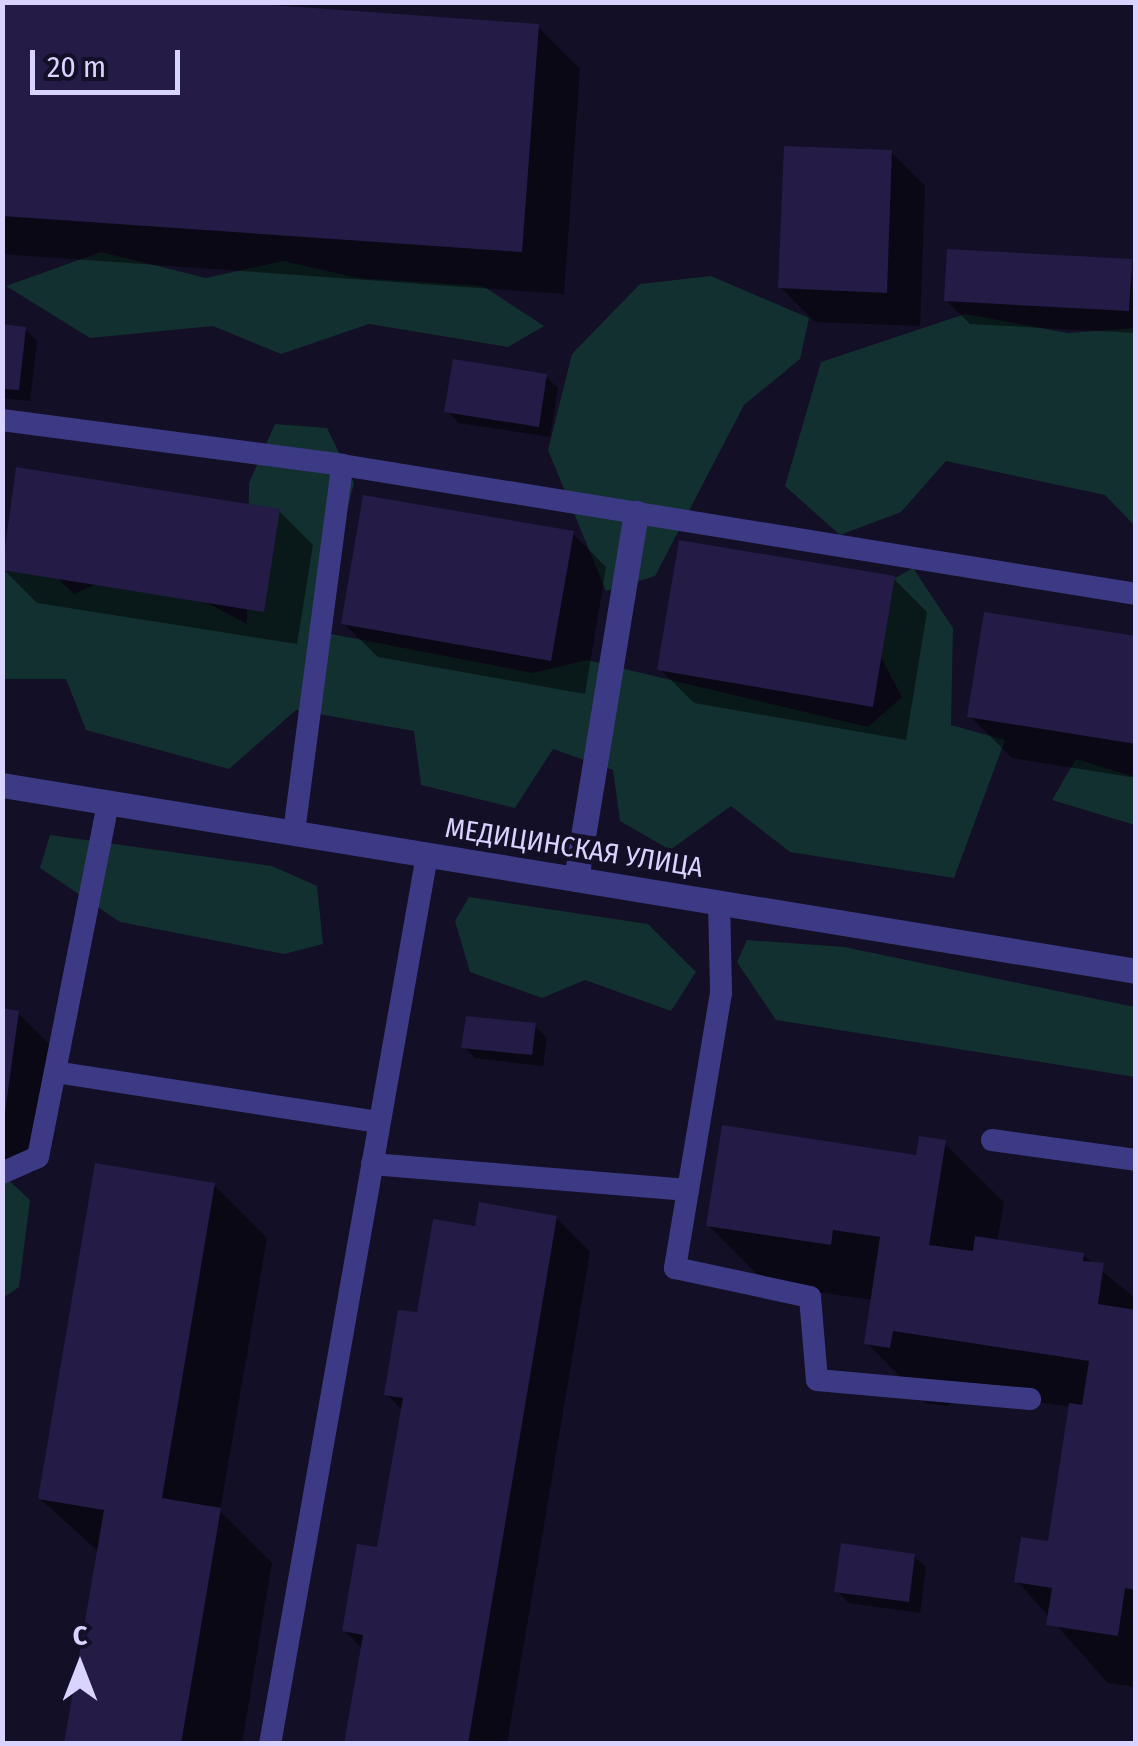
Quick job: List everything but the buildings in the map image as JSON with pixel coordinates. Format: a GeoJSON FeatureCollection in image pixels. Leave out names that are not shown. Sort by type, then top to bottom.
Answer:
{"type":"FeatureCollection","features":[{"type":"Feature","properties":{"kind":"street"},"geometry":{"type":"LineString","coordinates":[[576,879],[636,513]]}},
{"type":"Feature","properties":{"kind":"street","name":"МЕДИЦИНСКАЯ УЛИЦА"},"geometry":{"type":"LineString","coordinates":[[2,786],[1136,970]]}},
{"type":"Feature","properties":{"kind":"lane"},"geometry":{"type":"LineString","coordinates":[[2,420],[342,465],[1136,594]]}},
{"type":"Feature","properties":{"kind":"lane"},"geometry":{"type":"LineString","coordinates":[[294,832],[342,465]]}},
{"type":"Feature","properties":{"kind":"lane"},"geometry":{"type":"LineString","coordinates":[[2,1173],[38,1157],[108,803]]}},
{"type":"Feature","properties":{"kind":"lane"},"geometry":{"type":"LineString","coordinates":[[270,1744],[427,855]]}},
{"type":"Feature","properties":{"kind":"lane"},"geometry":{"type":"LineString","coordinates":[[719,902],[721,992],[675,1268],[810,1296],[818,1380],[1030,1399]]}},
{"type":"Feature","properties":{"kind":"lane"},"geometry":{"type":"LineString","coordinates":[[54,1072],[379,1122]]}},
{"type":"Feature","properties":{"kind":"lane"},"geometry":{"type":"LineString","coordinates":[[992,1140],[1136,1160]]}},
{"type":"Feature","properties":{"kind":"lane"},"geometry":{"type":"LineString","coordinates":[[372,1164],[688,1190]]}},
{"type":"Feature","properties":{"kind":"green space"},"geometry":{"type":"Polygon","coordinates":[[[101,252],[206,278],[283,261],[358,278],[483,286],[544,326],[508,347],[369,324],[281,354],[213,326],[90,338],[6,286],[101,252]]]}},
{"type":"Feature","properties":{"kind":"green space"},"geometry":{"type":"Polygon","coordinates":[[[711,276],[809,318],[800,359],[744,405],[655,576],[606,591],[548,450],[572,354],[640,284],[711,276]]]}},
{"type":"Feature","properties":{"kind":"green space"},"geometry":{"type":"Polygon","coordinates":[[[965,314],[1068,333],[1135,328],[1135,526],[1105,495],[946,461],[901,512],[840,535],[785,486],[821,362],[965,314]]]}},
{"type":"Feature","properties":{"kind":"green space"},"geometry":{"type":"Polygon","coordinates":[[[275,424],[327,428],[354,483],[316,631],[533,673],[587,660],[868,727],[902,697],[852,602],[913,568],[953,628],[951,725],[1005,740],[954,878],[790,852],[731,806],[670,850],[620,821],[613,770],[553,749],[515,808],[421,785],[414,731],[296,710],[229,769],[86,730],[66,679],[3,679],[2,562],[26,548],[74,594],[137,566],[247,624],[249,483],[275,424]]]}},
{"type":"Feature","properties":{"kind":"green space"},"geometry":{"type":"Polygon","coordinates":[[[1076,759],[1135,777],[1135,825],[1052,800],[1076,759]]]}},
{"type":"Feature","properties":{"kind":"green space"},"geometry":{"type":"Polygon","coordinates":[[[50,835],[272,866],[317,886],[323,944],[284,954],[120,922],[40,868],[50,835]]]}},
{"type":"Feature","properties":{"kind":"green space"},"geometry":{"type":"Polygon","coordinates":[[[469,897],[648,924],[696,972],[671,1011],[585,980],[542,998],[470,972],[455,921],[469,897]]]}},
{"type":"Feature","properties":{"kind":"green space"},"geometry":{"type":"Polygon","coordinates":[[[747,940],[844,947],[1135,1007],[1135,1077],[776,1020],[737,962],[747,940]]]}},
{"type":"Feature","properties":{"kind":"green space"},"geometry":{"type":"Polygon","coordinates":[[[2,1174],[30,1200],[19,1287],[3,1298],[2,1174]]]}}]}
